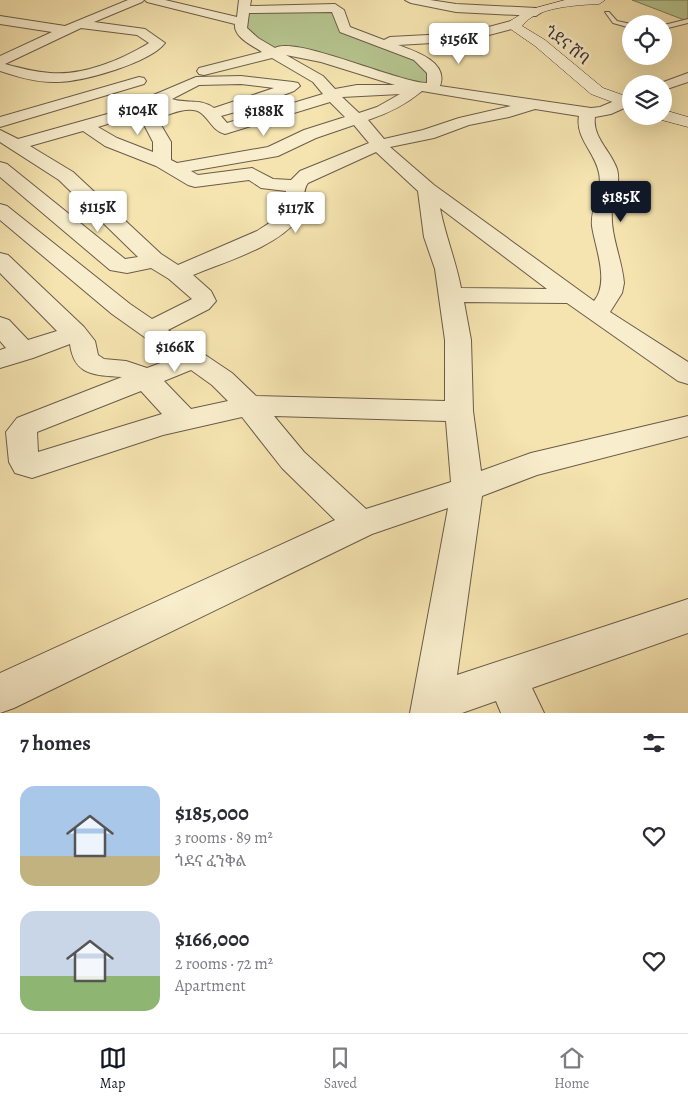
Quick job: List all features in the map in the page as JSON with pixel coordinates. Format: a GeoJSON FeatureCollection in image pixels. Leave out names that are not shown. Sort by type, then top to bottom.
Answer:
{"type":"FeatureCollection","features":[{"type":"Feature","properties":{"kind":"street"},"geometry":{"type":"LineString","coordinates":[[0,61],[66,30],[138,0]]}},
{"type":"Feature","properties":{"kind":"street"},"geometry":{"type":"LineString","coordinates":[[151,0],[244,11],[340,4],[338,10],[344,28],[382,41],[419,57],[434,72],[434,84],[421,88],[383,110],[300,138],[272,152],[169,165]]}},
{"type":"Feature","properties":{"kind":"street"},"geometry":{"type":"LineString","coordinates":[[411,0],[484,3],[536,12]]}},
{"type":"Feature","properties":{"kind":"street","name":"ጎደና ሸባ"},"geometry":{"type":"LineString","coordinates":[[599,0],[565,3],[536,12],[515,24],[516,28],[540,43],[597,91],[622,99]]}},
{"type":"Feature","properties":{"kind":"street"},"geometry":{"type":"LineString","coordinates":[[244,11],[241,29],[243,33],[318,79],[331,95],[366,127],[378,145],[427,189],[594,312],[688,375]]}},
{"type":"Feature","properties":{"kind":"street"},"geometry":{"type":"LineString","coordinates":[[0,20],[66,30]]}},
{"type":"Feature","properties":{"kind":"street"},"geometry":{"type":"LineString","coordinates":[[0,67],[56,78],[104,69],[158,43],[140,32],[80,24]]}},
{"type":"Feature","properties":{"kind":"street"},"geometry":{"type":"LineString","coordinates":[[382,41],[466,37],[515,24]]}},
{"type":"Feature","properties":{"kind":"street"},"geometry":{"type":"LineString","coordinates":[[434,72],[441,67],[448,56],[466,37]]}},
{"type":"Feature","properties":{"kind":"street"},"geometry":{"type":"LineString","coordinates":[[184,85],[181,81],[193,75],[270,50],[297,52],[329,59],[421,88],[566,107],[588,112],[606,110],[622,104]]}},
{"type":"Feature","properties":{"kind":"street"},"geometry":{"type":"LineString","coordinates":[[104,69],[176,92],[184,85],[204,80],[221,79],[293,86]]}},
{"type":"Feature","properties":{"kind":"street"},"geometry":{"type":"LineString","coordinates":[[672,83],[688,77]]}},
{"type":"Feature","properties":{"kind":"street"},"geometry":{"type":"LineString","coordinates":[[212,113],[240,106],[293,86],[318,79]]}},
{"type":"Feature","properties":{"kind":"street"},"geometry":{"type":"LineString","coordinates":[[0,122],[138,81]]}},
{"type":"Feature","properties":{"kind":"street"},"geometry":{"type":"LineString","coordinates":[[159,88],[180,106]]}},
{"type":"Feature","properties":{"kind":"street"},"geometry":{"type":"LineString","coordinates":[[8,140],[86,126],[159,88]]}},
{"type":"Feature","properties":{"kind":"street"},"geometry":{"type":"LineString","coordinates":[[225,129],[331,95],[357,90],[421,88]]}},
{"type":"Feature","properties":{"kind":"street"},"geometry":{"type":"LineString","coordinates":[[176,274],[240,246],[284,222],[294,210],[296,186],[299,180],[307,175],[378,145],[428,134],[465,121],[509,112],[534,104]]}},
{"type":"Feature","properties":{"kind":"street"},"geometry":{"type":"LineString","coordinates":[[169,165],[162,142],[149,119],[154,115],[180,106],[198,106],[212,113],[225,129],[230,158]]}},
{"type":"Feature","properties":{"kind":"street"},"geometry":{"type":"LineString","coordinates":[[588,112],[586,130],[607,166],[610,178],[602,214],[613,287],[607,302],[594,312]]}},
{"type":"Feature","properties":{"kind":"street"},"geometry":{"type":"LineString","coordinates":[[672,117],[688,122]]}},
{"type":"Feature","properties":{"kind":"street"},"geometry":{"type":"LineString","coordinates":[[86,126],[111,142],[169,165],[195,181],[252,174],[268,184],[296,186]]}},
{"type":"Feature","properties":{"kind":"street"},"geometry":{"type":"LineString","coordinates":[[8,140],[66,176],[82,194],[153,259],[176,274],[203,296],[204,301],[151,330]]}},
{"type":"Feature","properties":{"kind":"street"},"geometry":{"type":"LineString","coordinates":[[0,168],[118,265],[126,267],[153,259]]}},
{"type":"Feature","properties":{"kind":"street"},"geometry":{"type":"LineString","coordinates":[[427,189],[435,237],[446,269],[458,340],[459,412],[466,489],[432,708]]}},
{"type":"Feature","properties":{"kind":"street"},"geometry":{"type":"LineString","coordinates":[[0,210],[121,308],[222,380],[249,406],[293,460],[360,524]]}},
{"type":"Feature","properties":{"kind":"street"},"geometry":{"type":"LineString","coordinates":[[0,260],[82,340],[86,358],[90,363],[107,368],[132,371],[166,399],[172,410],[185,420]]}},
{"type":"Feature","properties":{"kind":"street"},"geometry":{"type":"LineString","coordinates":[[450,295],[574,296]]}},
{"type":"Feature","properties":{"kind":"street"},"geometry":{"type":"LineString","coordinates":[[0,326],[24,352]]}},
{"type":"Feature","properties":{"kind":"street"},"geometry":{"type":"LineString","coordinates":[[0,359],[75,333]]}},
{"type":"Feature","properties":{"kind":"street"},"geometry":{"type":"LineString","coordinates":[[192,360],[27,425],[21,432],[24,462],[26,465],[32,466],[161,425],[249,406],[459,412]]}},
{"type":"Feature","properties":{"kind":"street"},"geometry":{"type":"LineString","coordinates":[[0,694],[360,524],[531,465],[688,426]]}},
{"type":"Feature","properties":{"kind":"street"},"geometry":{"type":"LineString","coordinates":[[432,708],[505,678],[688,616]]}},
{"type":"Feature","properties":{"kind":"street"},"geometry":{"type":"LineString","coordinates":[[505,678],[523,713]]}},
{"type":"Feature","properties":{"kind":"lane"},"geometry":{"type":"LineString","coordinates":[[606,13],[615,22],[622,24]]}},
{"type":"Feature","properties":{"kind":"lane"},"geometry":{"type":"LineString","coordinates":[[672,25],[688,21]]}},
{"type":"Feature","properties":{"kind":"green space"},"geometry":{"type":"Polygon","coordinates":[[[632,0],[688,0],[688,21],[632,0]]]}},
{"type":"Feature","properties":{"kind":"green space"},"geometry":{"type":"Polygon","coordinates":[[[333,10],[340,30],[416,60],[428,73],[431,81],[424,87],[325,58],[257,44],[242,31],[248,12],[333,10]]]}}]}
